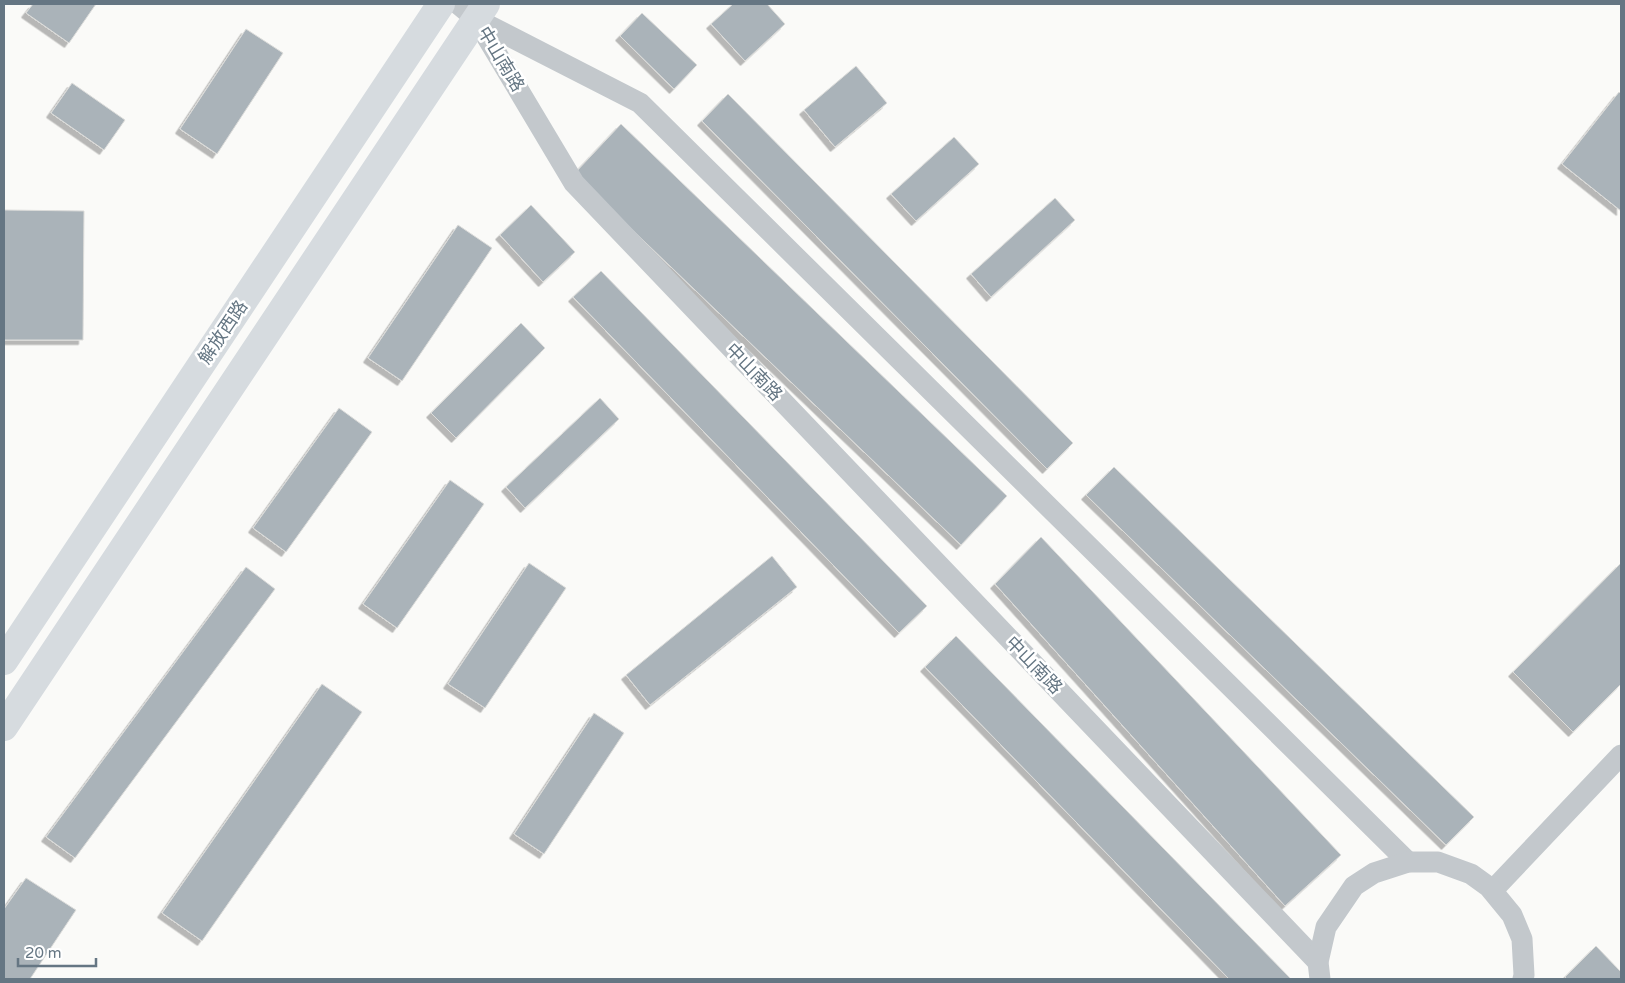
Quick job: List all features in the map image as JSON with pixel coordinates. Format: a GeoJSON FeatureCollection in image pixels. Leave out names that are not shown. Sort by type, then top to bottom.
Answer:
{"type":"FeatureCollection","features":[{"type":"Feature","properties":{"kind":"main road","name":"解放西路"},"geometry":{"type":"LineString","coordinates":[[4,661],[441,4]]}},
{"type":"Feature","properties":{"kind":"main road"},"geometry":{"type":"LineString","coordinates":[[4,727],[473,9]]}},
{"type":"Feature","properties":{"kind":"street","name":"中山南路"},"geometry":{"type":"LineString","coordinates":[[473,9],[640,103],[1408,862]]}},
{"type":"Feature","properties":{"kind":"street","name":"中山南路"},"geometry":{"type":"LineString","coordinates":[[473,9],[574,183],[1319,971]]}},
{"type":"Feature","properties":{"kind":"street"},"geometry":{"type":"LineString","coordinates":[[1493,890],[1621,755]]}},
{"type":"Feature","properties":{"kind":"street"},"geometry":{"type":"LineString","coordinates":[[1319,971],[1326,927],[1354,886],[1374,873],[1408,862],[1438,862],[1471,874],[1493,890],[1512,915],[1522,939],[1525,978]]}},
{"type":"Feature","properties":{"kind":"building"},"geometry":{"type":"Polygon","coordinates":[[[33,4],[96,4],[69,43],[26,13],[33,4]]]}},
{"type":"Feature","properties":{"kind":"building"},"geometry":{"type":"Polygon","coordinates":[[[733,4],[767,4],[785,24],[745,61],[711,24],[733,4]]]}},
{"type":"Feature","properties":{"kind":"building"},"geometry":{"type":"Polygon","coordinates":[[[642,13],[697,65],[674,89],[620,36],[642,13]]]}},
{"type":"Feature","properties":{"kind":"building"},"geometry":{"type":"Polygon","coordinates":[[[246,29],[283,53],[217,154],[180,129],[246,29]]]}},
{"type":"Feature","properties":{"kind":"building"},"geometry":{"type":"Polygon","coordinates":[[[856,66],[887,103],[835,147],[804,110],[856,66]]]}},
{"type":"Feature","properties":{"kind":"building"},"geometry":{"type":"Polygon","coordinates":[[[72,83],[125,120],[104,150],[51,113],[72,83]]]}},
{"type":"Feature","properties":{"kind":"building"},"geometry":{"type":"Polygon","coordinates":[[[1619,92],[1621,94],[1621,211],[1562,164],[1619,92]]]}},
{"type":"Feature","properties":{"kind":"building"},"geometry":{"type":"Polygon","coordinates":[[[728,94],[1073,443],[1047,469],[702,121],[728,94]]]}},
{"type":"Feature","properties":{"kind":"building"},"geometry":{"type":"Polygon","coordinates":[[[621,124],[1007,496],[961,545],[574,174],[621,124]]]}},
{"type":"Feature","properties":{"kind":"building"},"geometry":{"type":"Polygon","coordinates":[[[954,137],[979,164],[916,221],[891,194],[954,137]]]}},
{"type":"Feature","properties":{"kind":"building"},"geometry":{"type":"Polygon","coordinates":[[[1055,198],[1075,220],[991,297],[971,274],[1055,198]]]}},
{"type":"Feature","properties":{"kind":"building"},"geometry":{"type":"Polygon","coordinates":[[[531,205],[575,252],[543,282],[500,235],[531,205]]]}},
{"type":"Feature","properties":{"kind":"building"},"geometry":{"type":"Polygon","coordinates":[[[4,210],[84,211],[83,340],[4,340],[4,210]]]}},
{"type":"Feature","properties":{"kind":"building"},"geometry":{"type":"Polygon","coordinates":[[[458,225],[492,248],[402,381],[368,358],[458,225]]]}},
{"type":"Feature","properties":{"kind":"building"},"geometry":{"type":"Polygon","coordinates":[[[601,271],[927,606],[899,633],[573,297],[601,271]]]}},
{"type":"Feature","properties":{"kind":"building"},"geometry":{"type":"Polygon","coordinates":[[[521,323],[545,348],[456,438],[431,413],[521,323]]]}},
{"type":"Feature","properties":{"kind":"building"},"geometry":{"type":"Polygon","coordinates":[[[600,398],[619,419],[525,508],[506,487],[600,398]]]}},
{"type":"Feature","properties":{"kind":"building"},"geometry":{"type":"Polygon","coordinates":[[[339,408],[372,432],[286,552],[253,528],[339,408]]]}},
{"type":"Feature","properties":{"kind":"building"},"geometry":{"type":"Polygon","coordinates":[[[1114,467],[1474,817],[1446,845],[1086,495],[1114,467]]]}},
{"type":"Feature","properties":{"kind":"building"},"geometry":{"type":"Polygon","coordinates":[[[450,480],[484,504],[397,628],[363,604],[450,480]]]}},
{"type":"Feature","properties":{"kind":"building"},"geometry":{"type":"Polygon","coordinates":[[[1041,537],[1341,855],[1285,906],[995,584],[1041,537]]]}},
{"type":"Feature","properties":{"kind":"building"},"geometry":{"type":"Polygon","coordinates":[[[772,556],[797,587],[650,705],[626,675],[772,556]]]}},
{"type":"Feature","properties":{"kind":"building"},"geometry":{"type":"Polygon","coordinates":[[[529,563],[566,588],[485,708],[448,684],[529,563]]]}},
{"type":"Feature","properties":{"kind":"building"},"geometry":{"type":"Polygon","coordinates":[[[1621,563],[1621,684],[1573,732],[1513,672],[1621,563]]]}},
{"type":"Feature","properties":{"kind":"building"},"geometry":{"type":"Polygon","coordinates":[[[246,567],[275,589],[75,858],[46,837],[246,567]]]}},
{"type":"Feature","properties":{"kind":"building"},"geometry":{"type":"Polygon","coordinates":[[[956,636],[1291,979],[1229,979],[925,667],[956,636]]]}},
{"type":"Feature","properties":{"kind":"building"},"geometry":{"type":"Polygon","coordinates":[[[322,684],[362,712],[202,941],[162,913],[322,684]]]}},
{"type":"Feature","properties":{"kind":"building"},"geometry":{"type":"Polygon","coordinates":[[[594,713],[624,733],[544,854],[514,834],[594,713]]]}},
{"type":"Feature","properties":{"kind":"building"},"geometry":{"type":"Polygon","coordinates":[[[26,878],[76,910],[30,979],[4,979],[4,909],[26,878]]]}},
{"type":"Feature","properties":{"kind":"building"},"geometry":{"type":"Polygon","coordinates":[[[1596,946],[1621,972],[1621,979],[1567,979],[1565,977],[1596,946]]]}}]}
